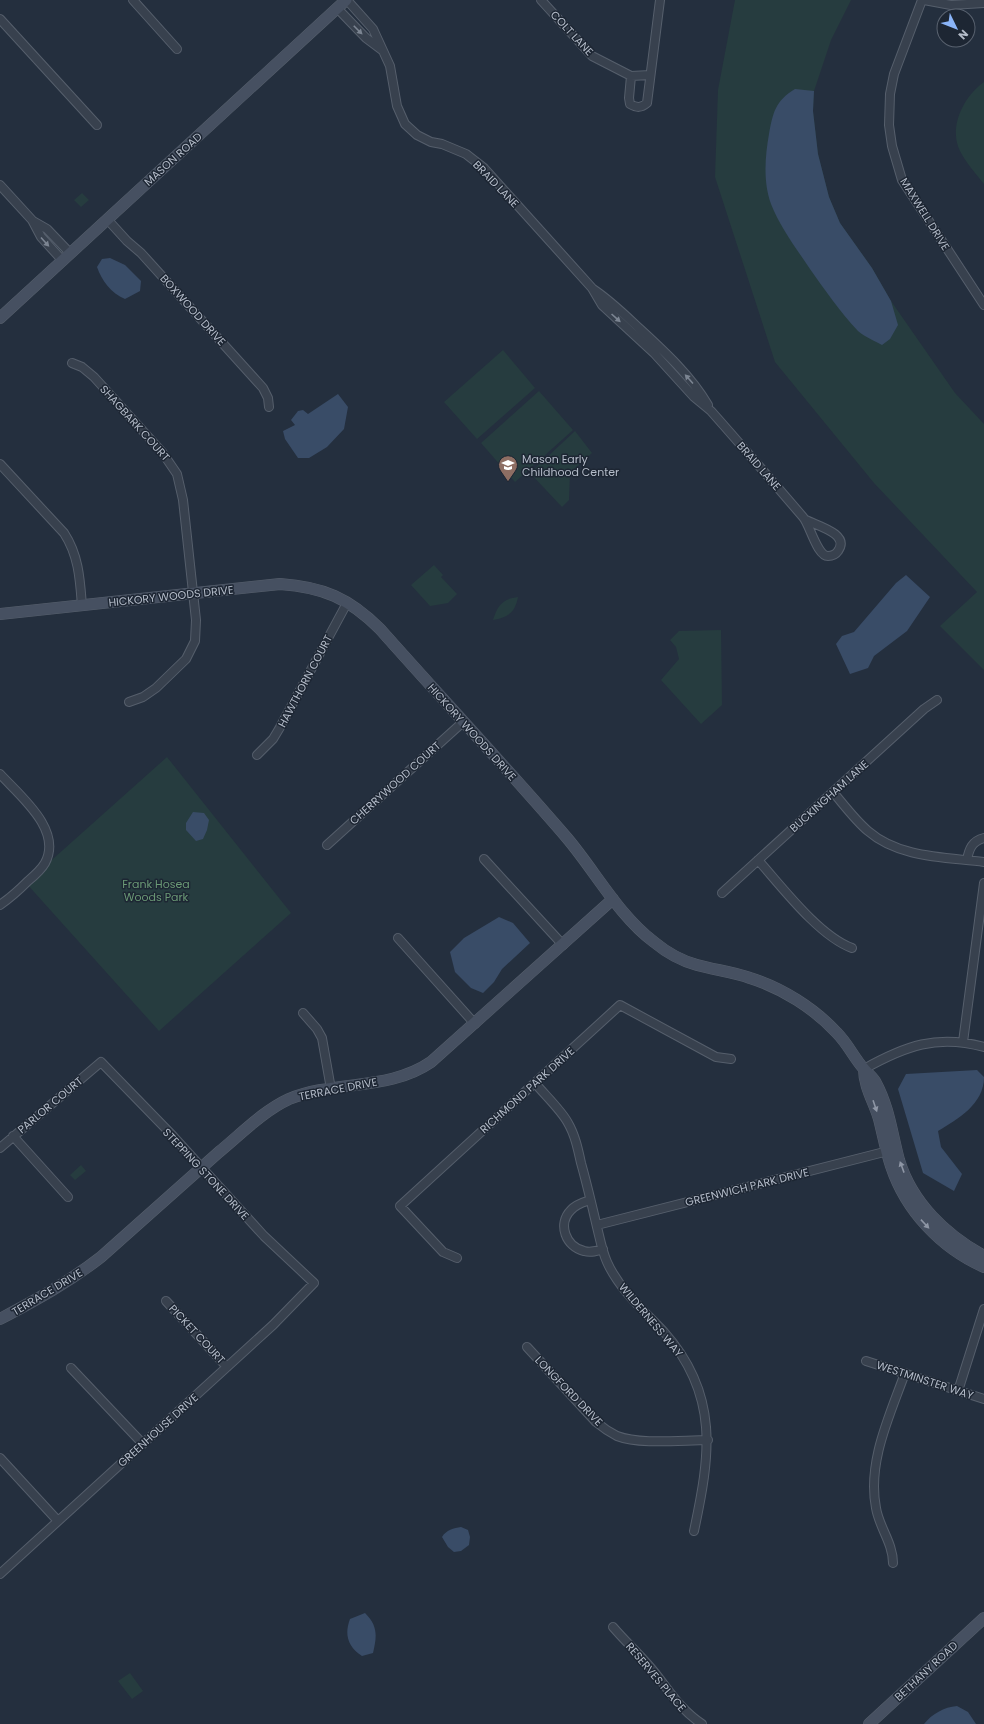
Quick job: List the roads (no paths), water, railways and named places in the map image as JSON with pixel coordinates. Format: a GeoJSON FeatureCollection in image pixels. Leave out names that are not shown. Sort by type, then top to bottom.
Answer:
{"type":"FeatureCollection","features":[{"type":"Feature","properties":{"kind":"street"},"geometry":{"type":"LineString","coordinates":[[133,0],[177,48]]}},
{"type":"Feature","properties":{"kind":"street","name":"MASON ROAD"},"geometry":{"type":"LineString","coordinates":[[0,318],[346,0]]}},
{"type":"Feature","properties":{"kind":"street","name":"BRAID LANE"},"geometry":{"type":"LineString","coordinates":[[346,0],[373,29],[390,66],[397,106],[406,124],[417,135],[430,142],[442,144],[466,154],[484,168],[592,288],[609,300],[660,348],[699,391],[711,411],[806,520],[820,551],[825,556],[836,554],[841,547],[841,540],[838,535],[806,520]]}},
{"type":"Feature","properties":{"kind":"street","name":"COLT LANE"},"geometry":{"type":"LineString","coordinates":[[541,0],[592,56],[631,76]]}},
{"type":"Feature","properties":{"kind":"street"},"geometry":{"type":"LineString","coordinates":[[650,75],[631,76],[629,98],[630,104],[636,108],[647,103],[660,0]]}},
{"type":"Feature","properties":{"kind":"street"},"geometry":{"type":"LineString","coordinates":[[923,0],[944,4],[984,4]]}},
{"type":"Feature","properties":{"kind":"street","name":"MAXWELL DRIVE"},"geometry":{"type":"LineString","coordinates":[[923,0],[894,74],[890,94],[889,125],[892,146],[902,180],[984,305]]}},
{"type":"Feature","properties":{"kind":"street","name":"BRAID LANE"},"geometry":{"type":"LineString","coordinates":[[337,8],[366,38],[382,50]]}},
{"type":"Feature","properties":{"kind":"street"},"geometry":{"type":"LineString","coordinates":[[0,19],[97,125]]}},
{"type":"Feature","properties":{"kind":"street"},"geometry":{"type":"LineString","coordinates":[[0,185],[32,220],[40,237],[66,257]]}},
{"type":"Feature","properties":{"kind":"street","name":"BOXWOOD DRIVE"},"geometry":{"type":"LineString","coordinates":[[107,219],[126,241],[141,253],[263,388],[268,398],[269,407]]}},
{"type":"Feature","properties":{"kind":"street","name":"SHAGBARK COURT"},"geometry":{"type":"LineString","coordinates":[[72,363],[82,367],[94,377],[162,452],[174,469],[180,484],[183,500],[197,631],[195,641],[189,655],[175,671],[156,688],[143,697],[129,702]]}},
{"type":"Feature","properties":{"kind":"street"},"geometry":{"type":"LineString","coordinates":[[0,464],[64,534],[70,543],[77,563],[82,606]]}},
{"type":"Feature","properties":{"kind":"street","name":"HICKORY WOODS DRIVE"},"geometry":{"type":"LineString","coordinates":[[0,614],[280,584],[318,589],[336,596],[347,603],[369,618],[380,629],[568,839],[613,899],[654,942],[673,955],[695,965],[750,978],[779,990],[806,1006],[837,1032],[864,1069],[864,1079],[892,1150],[912,1189],[930,1215],[957,1240],[984,1256]]}},
{"type":"Feature","properties":{"kind":"street","name":"HAWTHORN COURT"},"geometry":{"type":"LineString","coordinates":[[257,755],[273,739],[279,729],[347,603]]}},
{"type":"Feature","properties":{"kind":"street","name":"BUCKINGHAM LANE"},"geometry":{"type":"LineString","coordinates":[[722,893],[924,709],[937,700]]}},
{"type":"Feature","properties":{"kind":"street","name":"CHERRYWOOD COURT"},"geometry":{"type":"LineString","coordinates":[[327,845],[462,722]]}},
{"type":"Feature","properties":{"kind":"street"},"geometry":{"type":"LineString","coordinates":[[0,774],[34,810],[43,823],[48,837],[49,847],[48,858],[43,868],[0,905]]}},
{"type":"Feature","properties":{"kind":"street"},"geometry":{"type":"LineString","coordinates":[[833,792],[868,831],[890,846],[915,853],[984,862]]}},
{"type":"Feature","properties":{"kind":"street"},"geometry":{"type":"LineString","coordinates":[[967,860],[974,843],[984,838]]}},
{"type":"Feature","properties":{"kind":"street"},"geometry":{"type":"LineString","coordinates":[[484,859],[563,945]]}},
{"type":"Feature","properties":{"kind":"street"},"geometry":{"type":"LineString","coordinates":[[758,860],[817,924],[837,942],[852,948]]}},
{"type":"Feature","properties":{"kind":"street"},"geometry":{"type":"LineString","coordinates":[[963,1042],[984,883]]}},
{"type":"Feature","properties":{"kind":"street","name":"TERRACE DRIVE"},"geometry":{"type":"LineString","coordinates":[[0,1319],[46,1295],[77,1276],[101,1257],[202,1167],[276,1105],[304,1094],[395,1079],[420,1070],[475,1024],[613,899]]}},
{"type":"Feature","properties":{"kind":"street"},"geometry":{"type":"LineString","coordinates":[[398,938],[475,1024]]}},
{"type":"Feature","properties":{"kind":"street","name":"RICHMOND PARK DRIVE"},"geometry":{"type":"LineString","coordinates":[[456,1258],[444,1252],[400,1206],[620,1006],[716,1057],[731,1058]]}},
{"type":"Feature","properties":{"kind":"street"},"geometry":{"type":"LineString","coordinates":[[303,1013],[318,1029],[322,1038],[332,1089]]}},
{"type":"Feature","properties":{"kind":"street"},"geometry":{"type":"LineString","coordinates":[[864,1069],[913,1046],[934,1042],[963,1042],[984,1047]]}},
{"type":"Feature","properties":{"kind":"street","name":"PARLOR COURT"},"geometry":{"type":"LineString","coordinates":[[0,1148],[101,1062]]}},
{"type":"Feature","properties":{"kind":"street","name":"STEPPING STONE DRIVE"},"geometry":{"type":"LineString","coordinates":[[101,1062],[202,1167],[264,1236],[314,1283]]}},
{"type":"Feature","properties":{"kind":"street","name":"WILDERNESS WAY"},"geometry":{"type":"LineString","coordinates":[[535,1084],[568,1122],[576,1141],[603,1249],[611,1270],[616,1279],[669,1338],[687,1363],[698,1387],[708,1440],[694,1532]]}},
{"type":"Feature","properties":{"kind":"street"},"geometry":{"type":"LineString","coordinates":[[13,1136],[68,1197]]}},
{"type":"Feature","properties":{"kind":"street","name":"HICKORY WOODS DRIVE"},"geometry":{"type":"LineString","coordinates":[[892,1150],[891,1166],[900,1188],[909,1204],[921,1220],[952,1249],[984,1267]]}},
{"type":"Feature","properties":{"kind":"street","name":"GREENWICH PARK DRIVE"},"geometry":{"type":"LineString","coordinates":[[597,1225],[892,1150]]}},
{"type":"Feature","properties":{"kind":"street"},"geometry":{"type":"LineString","coordinates":[[590,1200],[580,1203],[570,1210],[565,1220],[564,1231],[569,1242],[578,1249],[588,1252],[603,1249]]}},
{"type":"Feature","properties":{"kind":"street","name":"GREENHOUSE DRIVE"},"geometry":{"type":"LineString","coordinates":[[0,1574],[228,1367],[273,1325],[314,1283]]}},
{"type":"Feature","properties":{"kind":"street","name":"PICKET COURT"},"geometry":{"type":"LineString","coordinates":[[166,1301],[228,1367]]}},
{"type":"Feature","properties":{"kind":"street"},"geometry":{"type":"LineString","coordinates":[[958,1391],[984,1309]]}},
{"type":"Feature","properties":{"kind":"street","name":"LONGFORD DRIVE"},"geometry":{"type":"LineString","coordinates":[[527,1347],[596,1422],[608,1432],[618,1436],[639,1440],[708,1440]]}},
{"type":"Feature","properties":{"kind":"street","name":"WESTMINSTER WAY"},"geometry":{"type":"LineString","coordinates":[[866,1361],[984,1399]]}},
{"type":"Feature","properties":{"kind":"street"},"geometry":{"type":"LineString","coordinates":[[71,1368],[143,1444]]}},
{"type":"Feature","properties":{"kind":"street"},"geometry":{"type":"LineString","coordinates":[[893,1563],[891,1548],[876,1509],[874,1472],[883,1436],[905,1373]]}},
{"type":"Feature","properties":{"kind":"street"},"geometry":{"type":"LineString","coordinates":[[0,1458],[58,1521]]}},
{"type":"Feature","properties":{"kind":"street","name":"BETHANY ROAD"},"geometry":{"type":"LineString","coordinates":[[868,1724],[984,1618]]}},
{"type":"Feature","properties":{"kind":"street","name":"RESERVES PLACE"},"geometry":{"type":"LineString","coordinates":[[613,1627],[651,1668],[670,1695],[688,1714],[702,1724]]}},
{"type":"Feature","properties":{"kind":"water"},"geometry":{"type":"Polygon","coordinates":[[[795,89],[814,91],[813,111],[818,154],[829,197],[840,223],[872,268],[891,301],[898,325],[890,339],[882,345],[858,331],[839,309],[789,237],[779,221],[768,196],[766,151],[770,127],[779,103],[795,89]]]}},
{"type":"Feature","properties":{"kind":"water"},"geometry":{"type":"Polygon","coordinates":[[[110,258],[125,265],[141,281],[140,291],[125,299],[111,290],[97,267],[102,259],[110,258]]]}},
{"type":"Feature","properties":{"kind":"water"},"geometry":{"type":"Polygon","coordinates":[[[338,394],[348,407],[344,429],[327,447],[309,458],[298,458],[285,439],[283,431],[295,425],[291,420],[298,411],[303,410],[308,414],[338,394]]]}},
{"type":"Feature","properties":{"kind":"water"},"geometry":{"type":"Polygon","coordinates":[[[906,575],[930,597],[907,631],[874,656],[868,668],[850,674],[836,644],[842,636],[854,632],[896,583],[906,575]]]}},
{"type":"Feature","properties":{"kind":"water"},"geometry":{"type":"Polygon","coordinates":[[[193,812],[204,813],[209,820],[203,839],[196,841],[186,830],[186,823],[193,812]]]}},
{"type":"Feature","properties":{"kind":"water"},"geometry":{"type":"Polygon","coordinates":[[[499,917],[513,923],[530,943],[502,969],[494,982],[483,993],[471,988],[455,972],[450,952],[464,938],[499,917]]]}},
{"type":"Feature","properties":{"kind":"water"},"geometry":{"type":"Polygon","coordinates":[[[977,1070],[984,1077],[983,1087],[975,1103],[961,1116],[938,1131],[941,1147],[962,1174],[954,1191],[923,1173],[898,1089],[906,1074],[977,1070]]]}},
{"type":"Feature","properties":{"kind":"water"},"geometry":{"type":"Polygon","coordinates":[[[461,1527],[468,1530],[470,1537],[469,1545],[461,1551],[454,1552],[448,1547],[442,1537],[448,1531],[461,1527]]]}},
{"type":"Feature","properties":{"kind":"water"},"geometry":{"type":"Polygon","coordinates":[[[365,1613],[372,1622],[376,1636],[373,1653],[362,1656],[350,1645],[347,1630],[350,1619],[365,1613]]]}},
{"type":"Feature","properties":{"kind":"water"},"geometry":{"type":"Polygon","coordinates":[[[957,1706],[968,1712],[976,1724],[924,1724],[939,1712],[947,1708],[957,1706]]]}},
{"type":"Feature","properties":{"kind":"place","name":"Mason Early Childhood Center"},"geometry":{"type":"Point","coordinates":[508,482]}},
{"type":"Feature","properties":{"kind":"park label","name":"Frank Hosea Woods Park"},"geometry":{"type":"Point","coordinates":[156,890]}}]}
